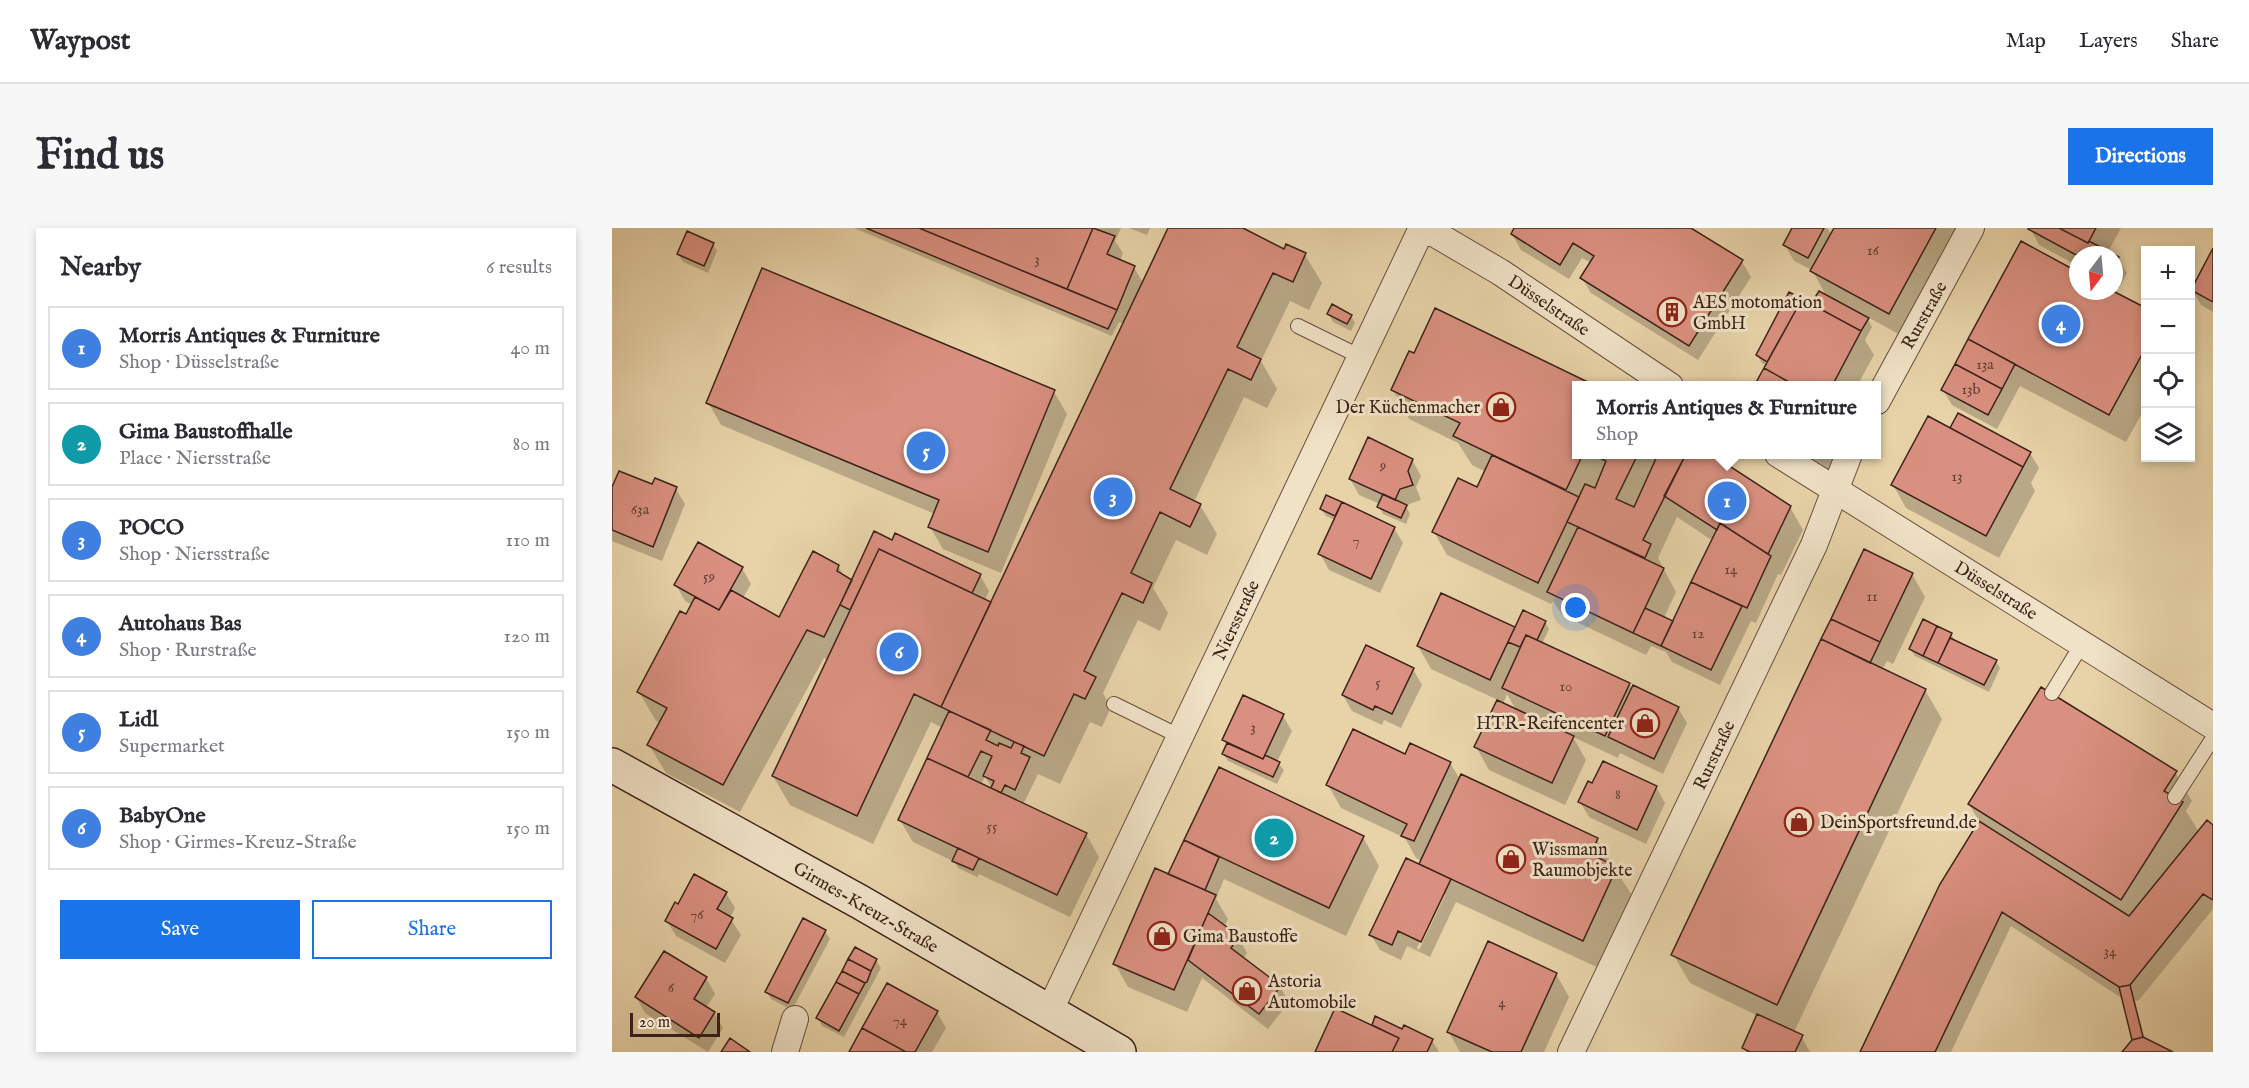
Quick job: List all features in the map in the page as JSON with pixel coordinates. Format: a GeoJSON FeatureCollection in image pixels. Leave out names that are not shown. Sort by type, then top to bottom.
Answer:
{"type":"FeatureCollection","features":[{"type":"Feature","properties":{"kind":"street","name":"Niersstraße"},"geometry":{"type":"LineString","coordinates":[[1049,1012],[1424,228]]}},
{"type":"Feature","properties":{"kind":"street","name":"Düsselstraße"},"geometry":{"type":"LineString","coordinates":[[1424,228],[1500,272],[1663,381]]}},
{"type":"Feature","properties":{"kind":"street","name":"Rurstraße"},"geometry":{"type":"LineString","coordinates":[[1881,394],[1971,228]]}},
{"type":"Feature","properties":{"kind":"street","name":"Düsselstraße"},"geometry":{"type":"LineString","coordinates":[[1786,459],[2213,726]]}},
{"type":"Feature","properties":{"kind":"street","name":"Rurstraße"},"geometry":{"type":"LineString","coordinates":[[1571,1052],[1814,545],[1847,459]]}},
{"type":"Feature","properties":{"kind":"street","name":"Girmes-Kreuz-Straße"},"geometry":{"type":"LineString","coordinates":[[612,765],[860,902],[1119,1052]]}},
{"type":"Feature","properties":{"kind":"street"},"geometry":{"type":"LineString","coordinates":[[785,1052],[795,1019]]}},
{"type":"Feature","properties":{"kind":"lane"},"geometry":{"type":"LineString","coordinates":[[1298,326],[1361,357]]}},
{"type":"Feature","properties":{"kind":"lane"},"geometry":{"type":"LineString","coordinates":[[2052,693],[2082,644]]}},
{"type":"Feature","properties":{"kind":"lane"},"geometry":{"type":"LineString","coordinates":[[1114,704],[1181,737]]}},
{"type":"Feature","properties":{"kind":"lane"},"geometry":{"type":"LineString","coordinates":[[2175,797],[2213,738]]}},
{"type":"Feature","properties":{"kind":"building"},"geometry":{"type":"Polygon","coordinates":[[[866,228],[919,228],[1117,310],[1108,329],[866,228]]]}},
{"type":"Feature","properties":{"kind":"building"},"geometry":{"type":"Polygon","coordinates":[[[919,228],[1093,228],[1067,289],[919,228]]]}},
{"type":"Feature","properties":{"kind":"building"},"geometry":{"type":"Polygon","coordinates":[[[1093,228],[1115,236],[1107,254],[1135,266],[1117,310],[1067,289],[1093,228]]]}},
{"type":"Feature","properties":{"kind":"building"},"geometry":{"type":"Polygon","coordinates":[[[1168,228],[1243,228],[1284,249],[1286,244],[1306,253],[1293,282],[1273,273],[1237,347],[1261,359],[1251,380],[1228,369],[1170,489],[1201,504],[1190,527],[1160,512],[1131,573],[1152,583],[1143,603],[1122,593],[1084,671],[1096,677],[1085,699],[1074,694],[1044,756],[941,707],[1168,228]]]}},
{"type":"Feature","properties":{"kind":"building","name":"AES motomation GmbH"},"geometry":{"type":"Polygon","coordinates":[[[1514,228],[1691,228],[1743,260],[1689,346],[1580,278],[1594,256],[1573,243],[1560,265],[1511,234],[1514,228]]]}},
{"type":"Feature","properties":{"kind":"building"},"geometry":{"type":"Polygon","coordinates":[[[1792,228],[1824,228],[1808,258],[1783,245],[1792,228]]]}},
{"type":"Feature","properties":{"kind":"building"},"geometry":{"type":"Polygon","coordinates":[[[1834,228],[1936,228],[1889,314],[1810,271],[1834,228]]]}},
{"type":"Feature","properties":{"kind":"building"},"geometry":{"type":"Polygon","coordinates":[[[2059,228],[2098,246],[2069,246],[2069,251],[2028,229],[2059,228]]]}},
{"type":"Feature","properties":{"kind":"building"},"geometry":{"type":"Polygon","coordinates":[[[2059,228],[2096,228],[2088,243],[2059,228]]]}},
{"type":"Feature","properties":{"kind":"building"},"geometry":{"type":"Polygon","coordinates":[[[687,231],[714,243],[704,266],[677,254],[687,231]]]}},
{"type":"Feature","properties":{"kind":"building"},"geometry":{"type":"Polygon","coordinates":[[[2021,241],[2069,267],[2069,300],[2123,300],[2123,296],[2141,305],[2141,356],[2109,415],[1968,339],[2021,241]]]}},
{"type":"Feature","properties":{"kind":"building"},"geometry":{"type":"Polygon","coordinates":[[[2213,248],[2213,302],[2195,292],[2195,282],[2213,248]]]}},
{"type":"Feature","properties":{"kind":"building"},"geometry":{"type":"Polygon","coordinates":[[[762,268],[1055,390],[988,552],[928,527],[939,500],[706,403],[762,268]]]}},
{"type":"Feature","properties":{"kind":"building"},"geometry":{"type":"Polygon","coordinates":[[[1819,291],[1869,318],[1861,331],[1811,304],[1819,291]]]}},
{"type":"Feature","properties":{"kind":"building"},"geometry":{"type":"Polygon","coordinates":[[[1789,292],[1802,299],[1767,362],[1756,355],[1789,292]]]}},
{"type":"Feature","properties":{"kind":"building"},"geometry":{"type":"Polygon","coordinates":[[[1802,299],[1861,331],[1835,381],[1787,381],[1764,368],[1802,299]]]}},
{"type":"Feature","properties":{"kind":"building"},"geometry":{"type":"Polygon","coordinates":[[[1332,304],[1352,315],[1347,324],[1327,314],[1332,304]]]}},
{"type":"Feature","properties":{"kind":"building","name":"Der Küchenmacher"},"geometry":{"type":"Polygon","coordinates":[[[1435,308],[1586,381],[1572,381],[1572,459],[1581,459],[1566,490],[1453,436],[1460,423],[1391,390],[1409,351],[1414,353],[1435,308]]]}},
{"type":"Feature","properties":{"kind":"building"},"geometry":{"type":"Polygon","coordinates":[[[1968,339],[2015,364],[2002,389],[1955,364],[1968,339]]]}},
{"type":"Feature","properties":{"kind":"building"},"geometry":{"type":"Polygon","coordinates":[[[1955,364],[2002,389],[1988,415],[1941,390],[1955,364]]]}},
{"type":"Feature","properties":{"kind":"building"},"geometry":{"type":"Polygon","coordinates":[[[1764,368],[1787,381],[1757,381],[1764,368]]]}},
{"type":"Feature","properties":{"kind":"building"},"geometry":{"type":"Polygon","coordinates":[[[1958,413],[2031,452],[2023,467],[1950,428],[1958,413]]]}},
{"type":"Feature","properties":{"kind":"building"},"geometry":{"type":"Polygon","coordinates":[[[1928,416],[2023,467],[1986,536],[1891,485],[1928,416]]]}},
{"type":"Feature","properties":{"kind":"building"},"geometry":{"type":"Polygon","coordinates":[[[1368,437],[1413,459],[1408,471],[1413,485],[1400,489],[1395,500],[1349,479],[1368,437]]]}},
{"type":"Feature","properties":{"kind":"building"},"geometry":{"type":"Polygon","coordinates":[[[1492,455],[1579,497],[1538,583],[1432,532],[1458,478],[1477,487],[1492,455]]]}},
{"type":"Feature","properties":{"kind":"building"},"geometry":{"type":"Polygon","coordinates":[[[1602,459],[1636,459],[1616,499],[1634,507],[1656,459],[1684,459],[1643,540],[1651,544],[1645,558],[1567,522],[1585,484],[1595,488],[1606,461],[1602,459]]]}},
{"type":"Feature","properties":{"kind":"building"},"geometry":{"type":"Polygon","coordinates":[[[1683,459],[1719,459],[1791,506],[1768,554],[1720,523],[1717,530],[1664,496],[1683,459]]]}},
{"type":"Feature","properties":{"kind":"building"},"geometry":{"type":"Polygon","coordinates":[[[619,471],[652,484],[655,478],[677,487],[653,547],[612,530],[612,487],[619,471]]]}},
{"type":"Feature","properties":{"kind":"building"},"geometry":{"type":"Polygon","coordinates":[[[1383,494],[1407,505],[1401,518],[1377,507],[1383,494]]]}},
{"type":"Feature","properties":{"kind":"building"},"geometry":{"type":"Polygon","coordinates":[[[1326,495],[1342,502],[1335,516],[1320,509],[1326,495]]]}},
{"type":"Feature","properties":{"kind":"building"},"geometry":{"type":"Polygon","coordinates":[[[1342,502],[1395,527],[1371,579],[1318,554],[1342,502]]]}},
{"type":"Feature","properties":{"kind":"building"},"geometry":{"type":"Polygon","coordinates":[[[1720,523],[1771,556],[1747,608],[1691,582],[1720,523]]]}},
{"type":"Feature","properties":{"kind":"building"},"geometry":{"type":"Polygon","coordinates":[[[1578,527],[1664,568],[1633,633],[1547,592],[1578,527]]]}},
{"type":"Feature","properties":{"kind":"building"},"geometry":{"type":"Polygon","coordinates":[[[874,531],[892,540],[895,533],[981,574],[972,593],[879,549],[850,610],[840,605],[874,531]]]}},
{"type":"Feature","properties":{"kind":"building"},"geometry":{"type":"Polygon","coordinates":[[[698,542],[743,567],[719,610],[674,585],[698,542]]]}},
{"type":"Feature","properties":{"kind":"building"},"geometry":{"type":"Polygon","coordinates":[[[879,549],[991,602],[941,707],[914,694],[857,816],[772,776],[879,549]]]}},
{"type":"Feature","properties":{"kind":"building"},"geometry":{"type":"Polygon","coordinates":[[[1864,549],[1913,573],[1880,642],[1831,619],[1864,549]]]}},
{"type":"Feature","properties":{"kind":"building"},"geometry":{"type":"Polygon","coordinates":[[[813,551],[839,565],[837,571],[852,580],[824,637],[807,630],[723,785],[647,745],[667,708],[637,692],[680,611],[686,614],[695,597],[719,610],[731,590],[779,617],[813,551]]]}},
{"type":"Feature","properties":{"kind":"building"},"geometry":{"type":"Polygon","coordinates":[[[1691,582],[1742,606],[1711,670],[1661,646],[1691,582]]]}},
{"type":"Feature","properties":{"kind":"building"},"geometry":{"type":"Polygon","coordinates":[[[1441,593],[1515,627],[1490,680],[1417,646],[1441,593]]]}},
{"type":"Feature","properties":{"kind":"building"},"geometry":{"type":"Polygon","coordinates":[[[1645,608],[1673,621],[1661,646],[1633,633],[1645,608]]]}},
{"type":"Feature","properties":{"kind":"building"},"geometry":{"type":"Polygon","coordinates":[[[1523,610],[1546,621],[1537,640],[1526,635],[1520,647],[1508,642],[1523,610]]]}},
{"type":"Feature","properties":{"kind":"building"},"geometry":{"type":"Polygon","coordinates":[[[1831,619],[1880,642],[1870,663],[1821,639],[1831,619]]]}},
{"type":"Feature","properties":{"kind":"building"},"geometry":{"type":"Polygon","coordinates":[[[1923,619],[1937,626],[1923,656],[1909,649],[1923,619]]]}},
{"type":"Feature","properties":{"kind":"building"},"geometry":{"type":"Polygon","coordinates":[[[1937,626],[1952,633],[1938,663],[1923,656],[1937,626]]]}},
{"type":"Feature","properties":{"kind":"building"},"geometry":{"type":"Polygon","coordinates":[[[1526,635],[1630,683],[1605,736],[1502,688],[1526,635]]]}},
{"type":"Feature","properties":{"kind":"building"},"geometry":{"type":"Polygon","coordinates":[[[1950,638],[1997,660],[1984,685],[1938,663],[1950,638]]]}},
{"type":"Feature","properties":{"kind":"building","name":"DeinSportsfreund.de"},"geometry":{"type":"Polygon","coordinates":[[[1821,639],[1926,689],[1777,1005],[1671,955],[1821,639]]]}},
{"type":"Feature","properties":{"kind":"building"},"geometry":{"type":"Polygon","coordinates":[[[1366,645],[1414,668],[1392,714],[1375,706],[1373,710],[1342,695],[1366,645]]]}},
{"type":"Feature","properties":{"kind":"building"},"geometry":{"type":"Polygon","coordinates":[[[1633,685],[1679,707],[1654,759],[1608,737],[1633,685]]]}},
{"type":"Feature","properties":{"kind":"building"},"geometry":{"type":"Polygon","coordinates":[[[2041,687],[2177,771],[2164,791],[2183,802],[2121,900],[1968,804],[2041,687]]]}},
{"type":"Feature","properties":{"kind":"building"},"geometry":{"type":"Polygon","coordinates":[[[1243,695],[1284,714],[1263,759],[1222,740],[1243,695]]]}},
{"type":"Feature","properties":{"kind":"building"},"geometry":{"type":"Polygon","coordinates":[[[1497,700],[1574,736],[1552,783],[1474,747],[1497,700]]]}},
{"type":"Feature","properties":{"kind":"building"},"geometry":{"type":"Polygon","coordinates":[[[949,711],[991,730],[986,740],[998,746],[999,743],[1011,748],[1014,742],[1024,746],[1021,753],[1030,757],[1015,790],[1005,785],[1001,793],[991,788],[994,781],[983,776],[992,756],[981,751],[968,777],[927,758],[949,711]]]}},
{"type":"Feature","properties":{"kind":"building"},"geometry":{"type":"Polygon","coordinates":[[[1353,729],[1405,754],[1410,743],[1451,762],[1414,841],[1401,836],[1407,824],[1326,785],[1353,729]]]}},
{"type":"Feature","properties":{"kind":"building"},"geometry":{"type":"Polygon","coordinates":[[[1227,743],[1263,759],[1265,755],[1280,762],[1273,777],[1222,754],[1227,743]]]}},
{"type":"Feature","properties":{"kind":"building"},"geometry":{"type":"Polygon","coordinates":[[[927,758],[1087,833],[1057,895],[898,820],[927,758]]]}},
{"type":"Feature","properties":{"kind":"building"},"geometry":{"type":"Polygon","coordinates":[[[1603,761],[1657,786],[1637,830],[1578,802],[1588,781],[1592,783],[1603,761]]]}},
{"type":"Feature","properties":{"kind":"building"},"geometry":{"type":"Polygon","coordinates":[[[1219,767],[1364,836],[1329,908],[1184,840],[1219,767]]]}},
{"type":"Feature","properties":{"kind":"building","name":"Wissmann Raumobjekte"},"geometry":{"type":"Polygon","coordinates":[[[1461,774],[1598,838],[1591,854],[1617,867],[1583,941],[1419,864],[1461,774]]]}},
{"type":"Feature","properties":{"kind":"building"},"geometry":{"type":"Polygon","coordinates":[[[2207,820],[2213,825],[2213,900],[2203,894],[2130,985],[2119,987],[2002,912],[1935,1052],[1860,1052],[1940,884],[1979,821],[2129,916],[2207,820]]]}},
{"type":"Feature","properties":{"kind":"building"},"geometry":{"type":"Polygon","coordinates":[[[1184,840],[1219,857],[1205,890],[1168,874],[1184,840]]]}},
{"type":"Feature","properties":{"kind":"building"},"geometry":{"type":"Polygon","coordinates":[[[958,848],[979,858],[973,870],[952,861],[958,848]]]}},
{"type":"Feature","properties":{"kind":"building"},"geometry":{"type":"Polygon","coordinates":[[[1406,858],[1451,879],[1421,942],[1398,931],[1392,945],[1369,935],[1406,858]]]}},
{"type":"Feature","properties":{"kind":"building","name":"Gima Baustoffe"},"geometry":{"type":"Polygon","coordinates":[[[1155,868],[1216,895],[1174,990],[1113,964],[1155,868]]]}},
{"type":"Feature","properties":{"kind":"building"},"geometry":{"type":"Polygon","coordinates":[[[694,874],[727,892],[717,909],[733,918],[716,949],[665,921],[675,902],[678,904],[694,874]]]}},
{"type":"Feature","properties":{"kind":"building"},"geometry":{"type":"Polygon","coordinates":[[[1208,913],[1239,936],[1231,948],[1281,986],[1259,1014],[1188,960],[1208,913]]]}},
{"type":"Feature","properties":{"kind":"building"},"geometry":{"type":"Polygon","coordinates":[[[803,918],[826,930],[788,1003],[765,992],[803,918]]]}},
{"type":"Feature","properties":{"kind":"building"},"geometry":{"type":"Polygon","coordinates":[[[1488,941],[1557,973],[1521,1052],[1492,1052],[1447,1032],[1488,941]]]}},
{"type":"Feature","properties":{"kind":"building"},"geometry":{"type":"Polygon","coordinates":[[[855,947],[877,959],[871,971],[848,959],[855,947]]]}},
{"type":"Feature","properties":{"kind":"building"},"geometry":{"type":"Polygon","coordinates":[[[664,951],[707,977],[694,999],[715,1012],[699,1038],[635,997],[664,951]]]}},
{"type":"Feature","properties":{"kind":"building"},"geometry":{"type":"Polygon","coordinates":[[[848,959],[871,971],[867,982],[842,971],[848,959]]]}},
{"type":"Feature","properties":{"kind":"building"},"geometry":{"type":"Polygon","coordinates":[[[842,971],[865,983],[859,994],[836,982],[842,971]]]}},
{"type":"Feature","properties":{"kind":"building"},"geometry":{"type":"Polygon","coordinates":[[[836,982],[859,994],[839,1031],[816,1018],[836,982]]]}},
{"type":"Feature","properties":{"kind":"building"},"geometry":{"type":"Polygon","coordinates":[[[887,983],[938,1011],[915,1052],[906,1052],[862,1028],[887,983]]]}},
{"type":"Feature","properties":{"kind":"building"},"geometry":{"type":"Polygon","coordinates":[[[2130,985],[2143,1037],[2132,1040],[2119,987],[2130,985]]]}},
{"type":"Feature","properties":{"kind":"building"},"geometry":{"type":"Polygon","coordinates":[[[1335,1008],[1399,1038],[1392,1052],[1315,1052],[1335,1008]]]}},
{"type":"Feature","properties":{"kind":"building"},"geometry":{"type":"Polygon","coordinates":[[[1757,1014],[1803,1035],[1795,1052],[1750,1052],[1742,1048],[1757,1014]]]}},
{"type":"Feature","properties":{"kind":"building"},"geometry":{"type":"Polygon","coordinates":[[[1375,1016],[1402,1029],[1404,1025],[1433,1039],[1427,1052],[1392,1052],[1399,1038],[1372,1025],[1375,1016]]]}},
{"type":"Feature","properties":{"kind":"building"},"geometry":{"type":"Polygon","coordinates":[[[862,1028],[906,1052],[849,1052],[862,1028]]]}},
{"type":"Feature","properties":{"kind":"building"},"geometry":{"type":"Polygon","coordinates":[[[2143,1037],[2173,1052],[2122,1052],[2132,1040],[2143,1037]]]}},
{"type":"Feature","properties":{"kind":"building"},"geometry":{"type":"Polygon","coordinates":[[[730,1038],[750,1052],[721,1052],[730,1038]]]}},
{"type":"Feature","properties":{"kind":"place","name":"AES motomation GmbH"},"geometry":{"type":"Point","coordinates":[1672,312]}},
{"type":"Feature","properties":{"kind":"place","name":"Autohaus Bas"},"geometry":{"type":"Point","coordinates":[2061,324]}},
{"type":"Feature","properties":{"kind":"place","name":"Der Küchenmacher"},"geometry":{"type":"Point","coordinates":[1501,407]}},
{"type":"Feature","properties":{"kind":"place","name":"Lidl"},"geometry":{"type":"Point","coordinates":[926,451]}},
{"type":"Feature","properties":{"kind":"place","name":"POCO"},"geometry":{"type":"Point","coordinates":[1113,497]}},
{"type":"Feature","properties":{"kind":"place","name":"Morris Antiques & Furniture"},"geometry":{"type":"Point","coordinates":[1727,501]}},
{"type":"Feature","properties":{"kind":"place","name":"BabyOne"},"geometry":{"type":"Point","coordinates":[899,652]}},
{"type":"Feature","properties":{"kind":"place","name":"HTR-Reifencenter"},"geometry":{"type":"Point","coordinates":[1645,723]}},
{"type":"Feature","properties":{"kind":"place","name":"DeinSportsfreund.de"},"geometry":{"type":"Point","coordinates":[1799,822]}},
{"type":"Feature","properties":{"kind":"place","name":"Gima Baustoffhalle"},"geometry":{"type":"Point","coordinates":[1274,838]}},
{"type":"Feature","properties":{"kind":"place","name":"Wissmann Raumobjekte"},"geometry":{"type":"Point","coordinates":[1511,859]}},
{"type":"Feature","properties":{"kind":"place","name":"Gima Baustoffe"},"geometry":{"type":"Point","coordinates":[1162,936]}},
{"type":"Feature","properties":{"kind":"place","name":"Astoria Automobile"},"geometry":{"type":"Point","coordinates":[1247,991]}}]}
